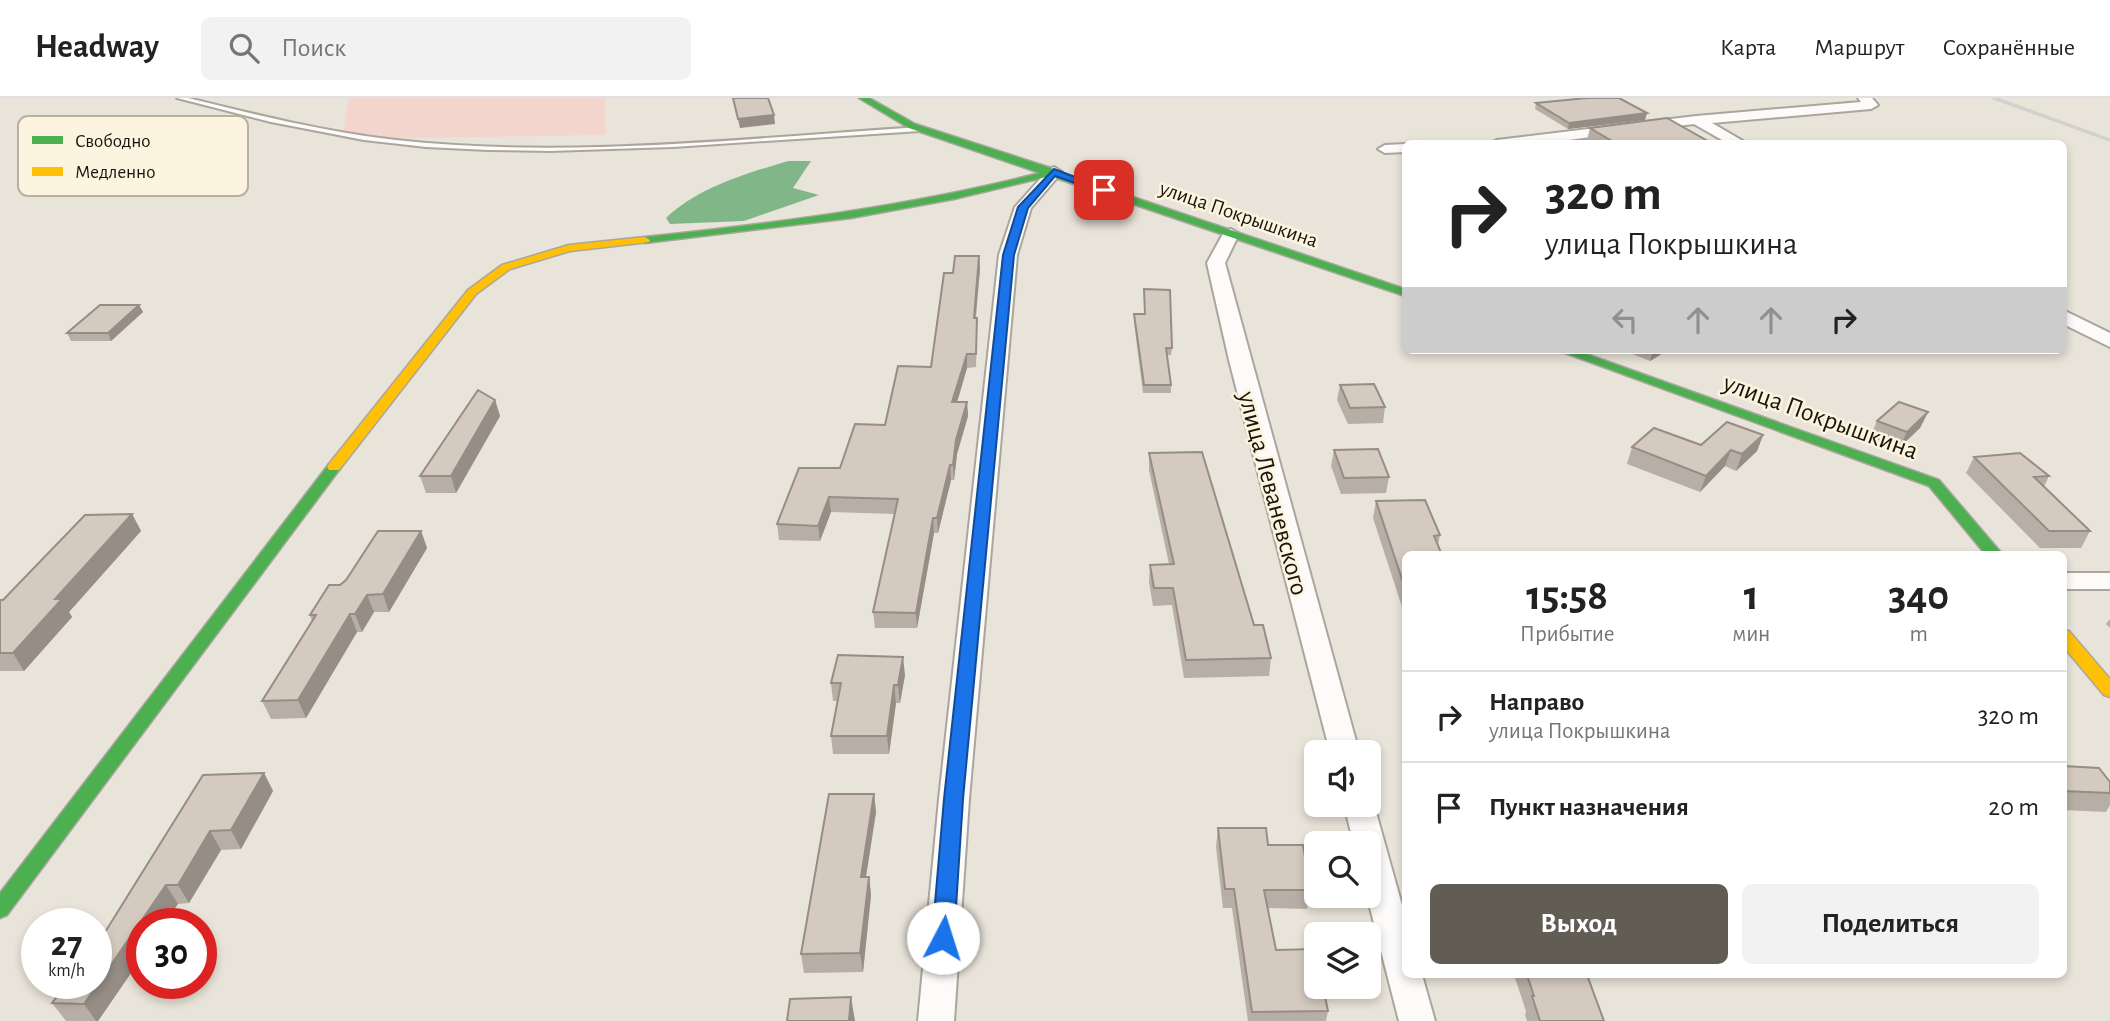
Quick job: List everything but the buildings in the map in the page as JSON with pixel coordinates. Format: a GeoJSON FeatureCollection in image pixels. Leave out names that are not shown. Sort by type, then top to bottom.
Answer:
{"type":"FeatureCollection","features":[{"type":"Feature","properties":{"kind":"street"},"geometry":{"type":"LineString","coordinates":[[1530,140],[1696,120],[1871,105],[1865,98]]}},
{"type":"Feature","properties":{"kind":"street","name":"улица Покрышкина"},"geometry":{"type":"LineString","coordinates":[[864,99],[920,129],[1054,172],[1402,292]]}},
{"type":"Feature","properties":{"kind":"street"},"geometry":{"type":"LineString","coordinates":[[1696,120],[1734,140]]}},
{"type":"Feature","properties":{"kind":"street"},"geometry":{"type":"LineString","coordinates":[[1385,149],[1402,148]]}},
{"type":"Feature","properties":{"kind":"street"},"geometry":{"type":"LineString","coordinates":[[0,909],[147,710],[376,411],[472,292],[506,267],[569,248],[765,228],[1001,187],[1054,172]]}},
{"type":"Feature","properties":{"kind":"street"},"geometry":{"type":"LineString","coordinates":[[936,1021],[954,799],[1008,255],[1023,207],[1054,172]]}},
{"type":"Feature","properties":{"kind":"street","name":"улица Леваневского"},"geometry":{"type":"LineString","coordinates":[[1231,234],[1216,263],[1238,360],[1342,740]]}},
{"type":"Feature","properties":{"kind":"street"},"geometry":{"type":"LineString","coordinates":[[2067,318],[2110,341]]}},
{"type":"Feature","properties":{"kind":"street","name":"улица Покрышкина"},"geometry":{"type":"LineString","coordinates":[[1574,354],[1934,483],[1992,551]]}},
{"type":"Feature","properties":{"kind":"street"},"geometry":{"type":"LineString","coordinates":[[2067,581],[2110,581]]}},
{"type":"Feature","properties":{"kind":"street"},"geometry":{"type":"LineString","coordinates":[[2067,640],[2110,691]]}},
{"type":"Feature","properties":{"kind":"street"},"geometry":{"type":"LineString","coordinates":[[1363,817],[1402,967]]}},
{"type":"Feature","properties":{"kind":"street"},"geometry":{"type":"LineString","coordinates":[[1405,978],[1416,1021]]}},
{"type":"Feature","properties":{"kind":"lane"},"geometry":{"type":"LineString","coordinates":[[180,98],[304,128],[425,145],[603,149],[920,129]]}},
{"type":"Feature","properties":{"kind":"shaded area"},"geometry":{"type":"Polygon","coordinates":[[[349,98],[605,98],[605,135],[342,139],[349,98]]]}},
{"type":"Feature","properties":{"kind":"shaded area"},"geometry":{"type":"Polygon","coordinates":[[[788,161],[811,161],[793,188],[819,195],[744,221],[670,224],[666,218],[708,190],[788,161]]]}},
{"type":"Feature","properties":{"kind":"railway"},"geometry":{"type":"LineString","coordinates":[[1994,98],[2110,140]]}},
{"type":"Feature","properties":{"kind":"traffic: fast"},"geometry":{"type":"LineString","coordinates":[[863,98],[912,126],[1402,292]]}},
{"type":"Feature","properties":{"kind":"traffic: fast"},"geometry":{"type":"LineString","coordinates":[[645,240],[851,215],[954,196],[1054,172]]}},
{"type":"Feature","properties":{"kind":"traffic: fast"},"geometry":{"type":"LineString","coordinates":[[1574,354],[1934,483],[1992,551]]}},
{"type":"Feature","properties":{"kind":"traffic: fast"},"geometry":{"type":"LineString","coordinates":[[0,909],[334,467]]}},
{"type":"Feature","properties":{"kind":"traffic: slow"},"geometry":{"type":"LineString","coordinates":[[334,467],[472,292],[506,267],[569,248],[645,240]]}},
{"type":"Feature","properties":{"kind":"traffic: slow"},"geometry":{"type":"LineString","coordinates":[[2067,640],[2110,691]]}},
{"type":"Feature","properties":{"kind":"route"},"geometry":{"type":"LineString","coordinates":[[943,938],[954,799],[1008,255],[1023,207],[1054,172],[1104,190]]}}]}
